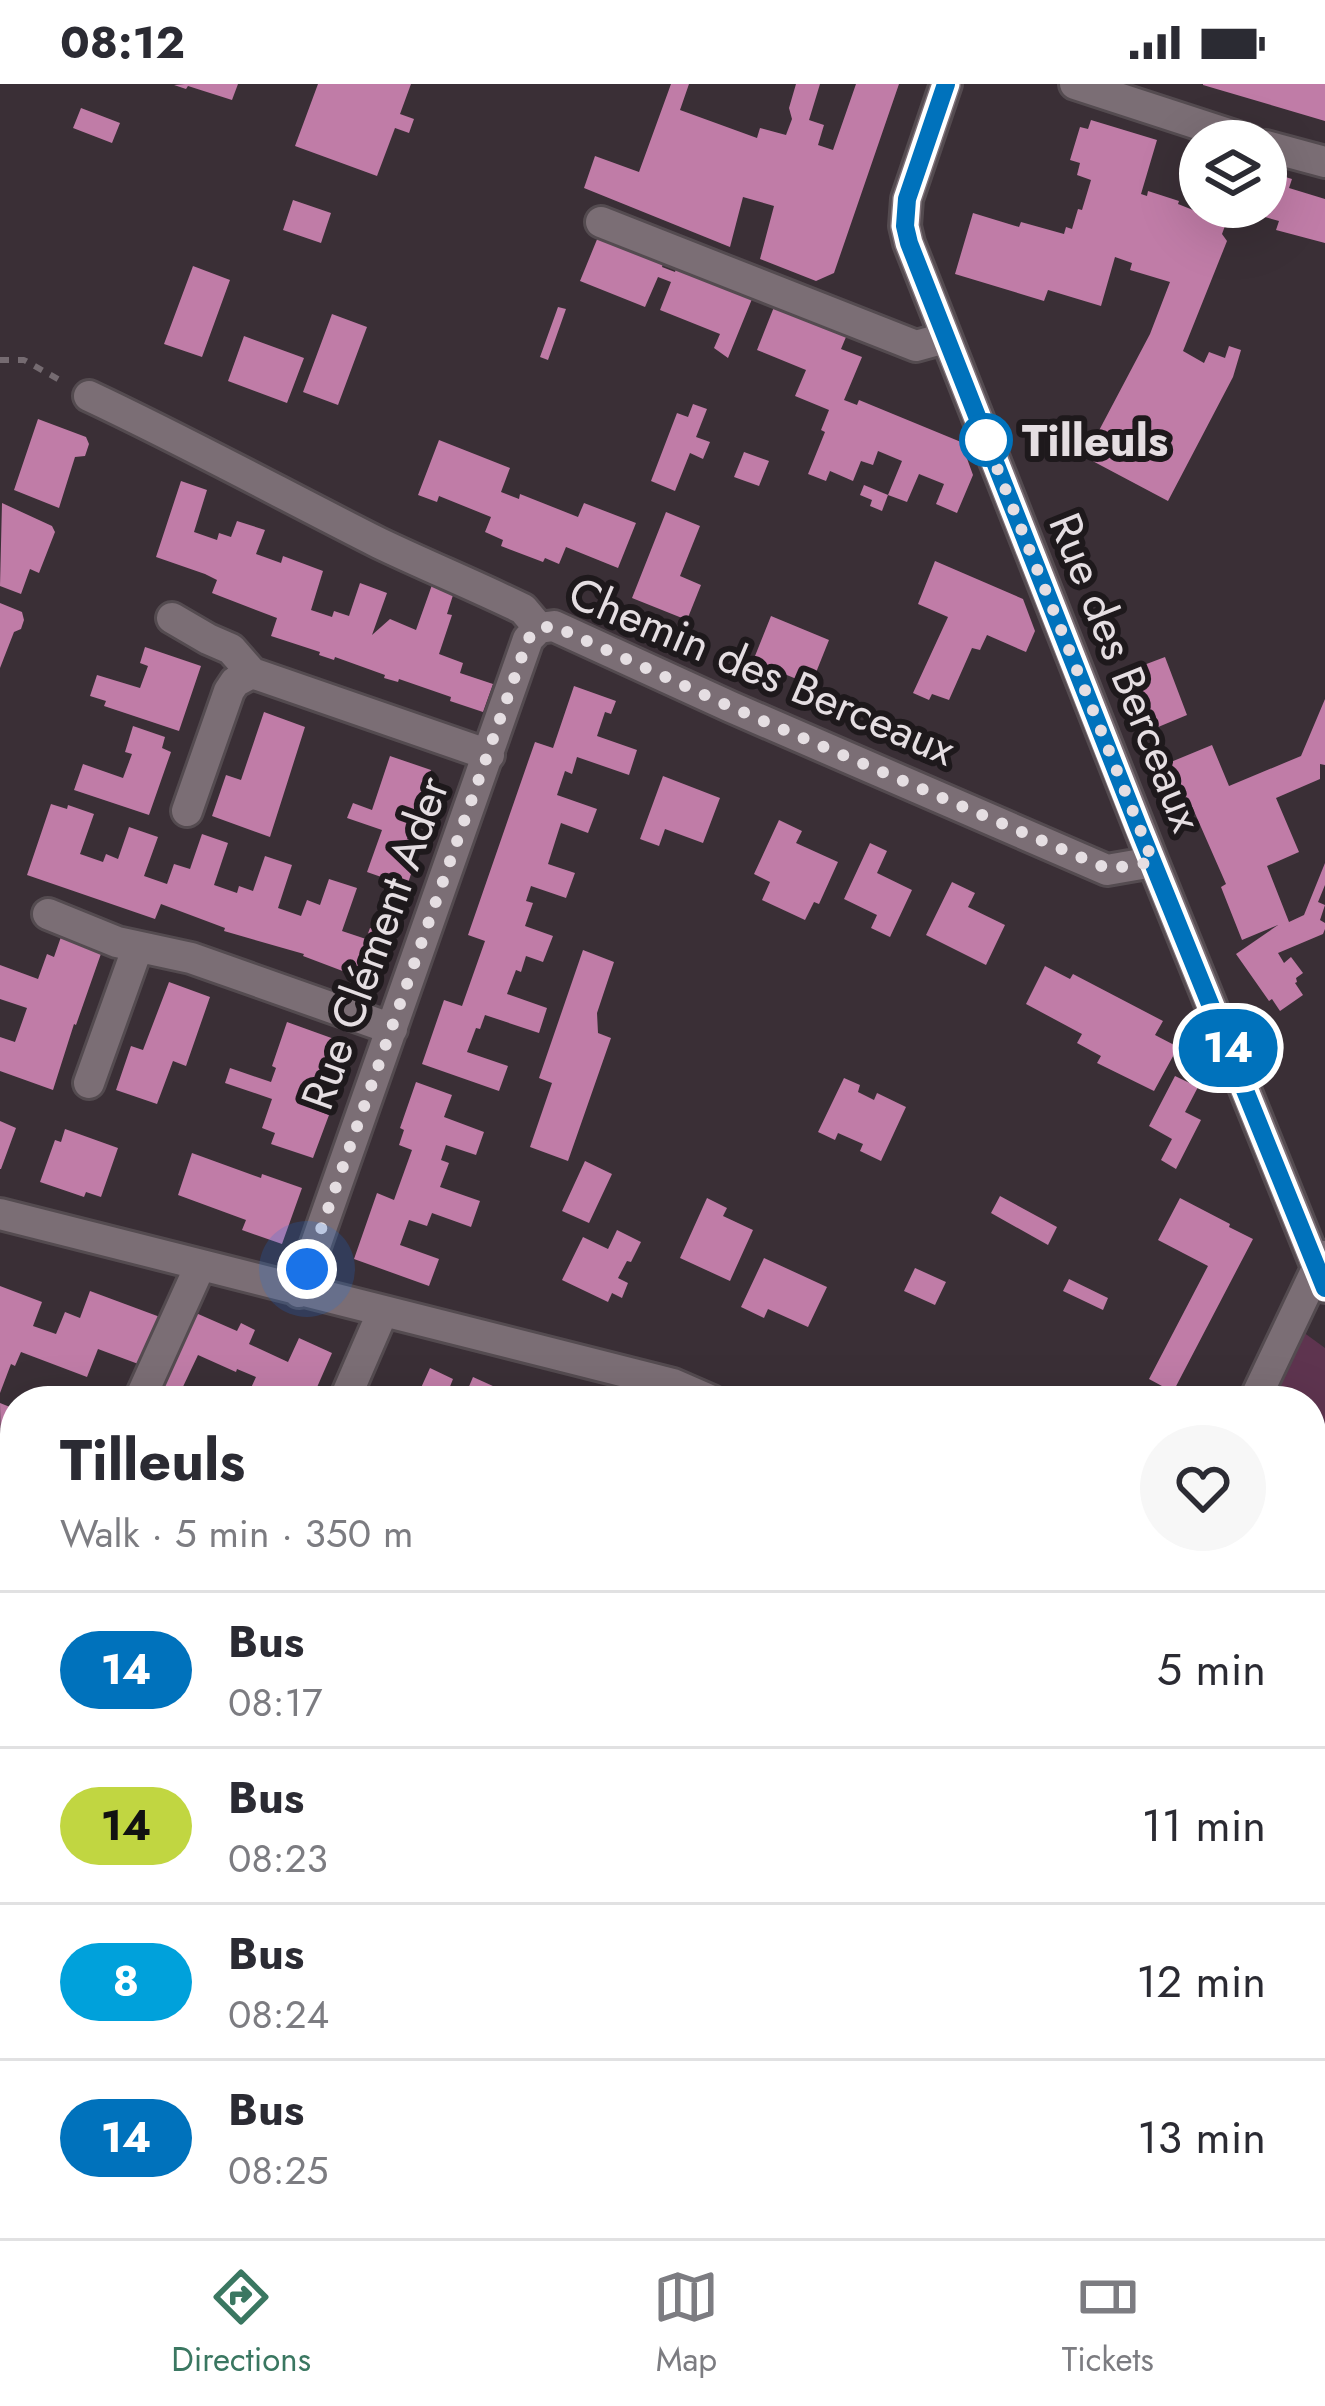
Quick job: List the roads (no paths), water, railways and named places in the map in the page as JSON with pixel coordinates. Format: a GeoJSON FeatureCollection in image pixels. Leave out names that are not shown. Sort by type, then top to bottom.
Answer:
{"type":"FeatureCollection","features":[{"type":"Feature","properties":{"kind":"street","name":"Rue des Berceaux"},"geometry":{"type":"LineString","coordinates":[[946,84],[904,212],[909,243],[1153,862],[1322,1269]]}},
{"type":"Feature","properties":{"kind":"street"},"geometry":{"type":"LineString","coordinates":[[1075,84],[1186,120]]}},
{"type":"Feature","properties":{"kind":"street"},"geometry":{"type":"LineString","coordinates":[[1287,152],[1325,162]]}},
{"type":"Feature","properties":{"kind":"street"},"geometry":{"type":"LineString","coordinates":[[601,222],[916,346],[945,338]]}},
{"type":"Feature","properties":{"kind":"street","name":"Chemin des Berceaux"},"geometry":{"type":"LineString","coordinates":[[89,396],[387,547],[523,609],[539,628],[554,626],[1108,869],[1153,862]]}},
{"type":"Feature","properties":{"kind":"street"},"geometry":{"type":"LineString","coordinates":[[172,618],[231,649],[252,673],[489,755]]}},
{"type":"Feature","properties":{"kind":"street","name":"Rue Clément Ader"},"geometry":{"type":"LineString","coordinates":[[299,1292],[528,639],[539,628]]}},
{"type":"Feature","properties":{"kind":"street"},"geometry":{"type":"LineString","coordinates":[[187,811],[229,691],[252,673]]}},
{"type":"Feature","properties":{"kind":"street"},"geometry":{"type":"LineString","coordinates":[[48,914],[137,949],[191,958],[392,1029]]}},
{"type":"Feature","properties":{"kind":"street"},"geometry":{"type":"LineString","coordinates":[[89,1083],[137,949]]}},
{"type":"Feature","properties":{"kind":"street"},"geometry":{"type":"LineString","coordinates":[[0,1214],[383,1311],[644,1386]]}},
{"type":"Feature","properties":{"kind":"street"},"geometry":{"type":"LineString","coordinates":[[146,1386],[200,1266]]}},
{"type":"Feature","properties":{"kind":"street"},"geometry":{"type":"LineString","coordinates":[[1262,1386],[1322,1269]]}},
{"type":"Feature","properties":{"kind":"street"},"geometry":{"type":"LineString","coordinates":[[350,1386],[383,1311]]}},
{"type":"Feature","properties":{"kind":"place","name":"Tilleuls"},"geometry":{"type":"Point","coordinates":[986,440]}}]}
